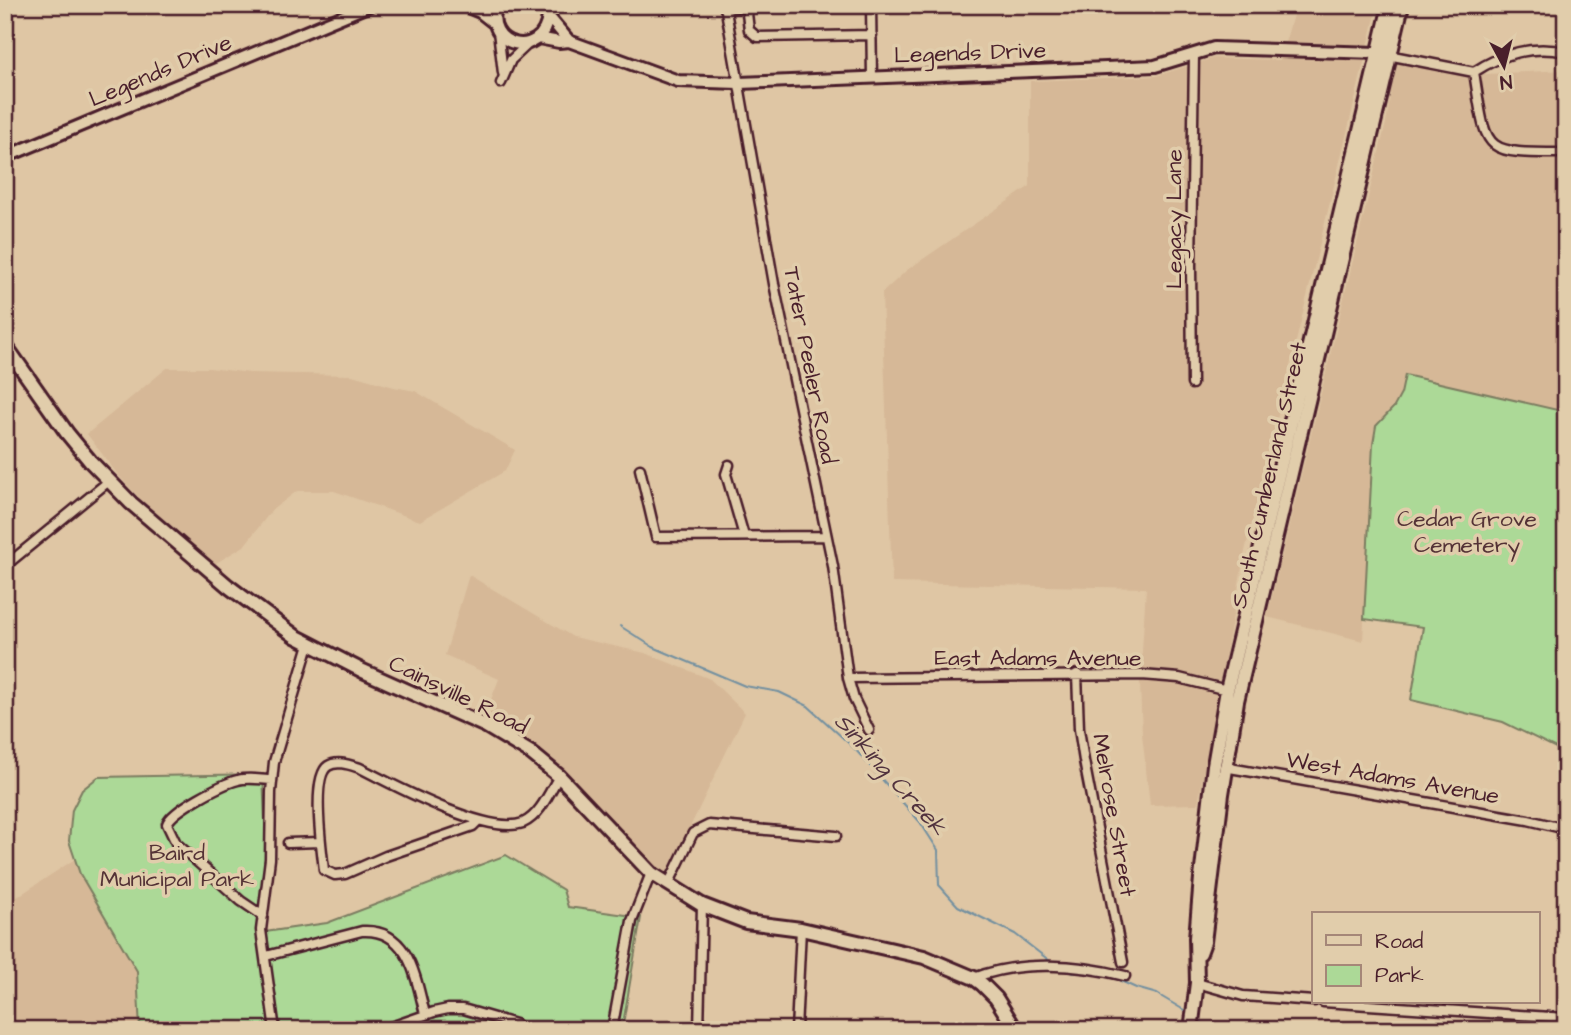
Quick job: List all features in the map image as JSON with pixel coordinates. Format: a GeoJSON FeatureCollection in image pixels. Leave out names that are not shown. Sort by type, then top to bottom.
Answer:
{"type":"FeatureCollection","features":[{"type":"Feature","properties":{"kind":"main road","name":"South Cumberland Street"},"geometry":{"type":"LineString","coordinates":[[1220,766],[1384,54],[1390,5]]}},
{"type":"Feature","properties":{"kind":"main road","name":"South Cumberland Street"},"geometry":{"type":"LineString","coordinates":[[1191,1030],[1198,960],[1198,914],[1220,766],[1227,690],[1384,54],[1402,5]]}},
{"type":"Feature","properties":{"kind":"main road","name":"Cainsville Road"},"geometry":{"type":"LineString","coordinates":[[5,345],[67,433],[109,481],[160,530],[257,609],[309,644],[486,726],[531,753],[559,776],[651,873],[702,905],[746,922],[802,929],[914,954],[974,978],[996,998],[1016,1030]]}},
{"type":"Feature","properties":{"kind":"street","name":"Legends Drive"},"geometry":{"type":"LineString","coordinates":[[5,157],[370,5]]}},
{"type":"Feature","properties":{"kind":"street","name":"Legends Drive"},"geometry":{"type":"LineString","coordinates":[[463,5],[480,12],[512,43],[534,40],[571,42],[678,81],[739,83],[1155,66],[1214,48],[1384,54]]}},
{"type":"Feature","properties":{"kind":"street"},"geometry":{"type":"LineString","coordinates":[[497,5],[496,27],[503,80],[513,57],[534,40]]}},
{"type":"Feature","properties":{"kind":"street"},"geometry":{"type":"LineString","coordinates":[[871,5],[872,78]]}},
{"type":"Feature","properties":{"kind":"street"},"geometry":{"type":"LineString","coordinates":[[725,7],[746,6],[749,30],[757,37],[872,36]]}},
{"type":"Feature","properties":{"kind":"street","name":"Tater Peeler Road"},"geometry":{"type":"LineString","coordinates":[[725,7],[774,284],[839,600],[848,677],[854,699],[869,730]]}},
{"type":"Feature","properties":{"kind":"street","name":"Legends Drive"},"geometry":{"type":"LineString","coordinates":[[534,40],[547,24],[546,10]]}},
{"type":"Feature","properties":{"kind":"street","name":"Legends Drive"},"geometry":{"type":"LineString","coordinates":[[546,10],[571,42]]}},
{"type":"Feature","properties":{"kind":"street"},"geometry":{"type":"LineString","coordinates":[[1384,54],[1474,72],[1520,51],[1542,49],[1566,52]]}},
{"type":"Feature","properties":{"kind":"street","name":"Legacy Lane"},"geometry":{"type":"LineString","coordinates":[[1192,384],[1194,54]]}},
{"type":"Feature","properties":{"kind":"street"},"geometry":{"type":"LineString","coordinates":[[1474,72],[1482,123],[1492,144],[1513,153],[1566,153]]}},
{"type":"Feature","properties":{"kind":"street"},"geometry":{"type":"LineString","coordinates":[[729,466],[726,474],[744,536]]}},
{"type":"Feature","properties":{"kind":"street"},"geometry":{"type":"LineString","coordinates":[[640,469],[656,537],[825,536]]}},
{"type":"Feature","properties":{"kind":"street"},"geometry":{"type":"LineString","coordinates":[[5,566],[109,481]]}},
{"type":"Feature","properties":{"kind":"street"},"geometry":{"type":"LineString","coordinates":[[275,1030],[261,930],[270,859],[272,780],[274,762],[309,644]]}},
{"type":"Feature","properties":{"kind":"street","name":"East Adams Avenue"},"geometry":{"type":"LineString","coordinates":[[848,677],[1077,674],[1165,676],[1227,690]]}},
{"type":"Feature","properties":{"kind":"street","name":"Melrose Street"},"geometry":{"type":"LineString","coordinates":[[1077,674],[1084,761],[1123,962]]}},
{"type":"Feature","properties":{"kind":"street"},"geometry":{"type":"LineString","coordinates":[[477,821],[473,826],[386,856],[345,874],[335,875],[324,870],[321,842],[321,774],[328,766],[343,763],[360,768],[477,821],[523,823],[536,814],[559,776]]}},
{"type":"Feature","properties":{"kind":"street","name":"West Adams Avenue"},"geometry":{"type":"LineString","coordinates":[[1220,766],[1566,829]]}},
{"type":"Feature","properties":{"kind":"street"},"geometry":{"type":"LineString","coordinates":[[262,916],[241,901],[177,843],[167,824],[176,812],[240,779],[272,780]]}},
{"type":"Feature","properties":{"kind":"street"},"geometry":{"type":"LineString","coordinates":[[668,885],[693,833],[709,825],[836,836]]}},
{"type":"Feature","properties":{"kind":"street"},"geometry":{"type":"LineString","coordinates":[[288,843],[321,842]]}},
{"type":"Feature","properties":{"kind":"street"},"geometry":{"type":"LineString","coordinates":[[612,1030],[632,921],[651,873]]}},
{"type":"Feature","properties":{"kind":"street"},"geometry":{"type":"LineString","coordinates":[[699,1030],[702,905]]}},
{"type":"Feature","properties":{"kind":"street"},"geometry":{"type":"LineString","coordinates":[[796,1030],[802,929]]}},
{"type":"Feature","properties":{"kind":"street"},"geometry":{"type":"LineString","coordinates":[[266,956],[362,931],[373,931],[401,945],[410,960],[425,1014]]}},
{"type":"Feature","properties":{"kind":"street"},"geometry":{"type":"LineString","coordinates":[[974,978],[995,970],[1031,967],[1097,969],[1125,976]]}},
{"type":"Feature","properties":{"kind":"street"},"geometry":{"type":"LineString","coordinates":[[1196,989],[1312,1001]]}},
{"type":"Feature","properties":{"kind":"street"},"geometry":{"type":"LineString","coordinates":[[1353,1004],[1566,1018]]}},
{"type":"Feature","properties":{"kind":"street"},"geometry":{"type":"LineString","coordinates":[[382,1030],[425,1014],[448,1009],[463,1009],[515,1024],[522,1030]]}},
{"type":"Feature","properties":{"kind":"shaded area"},"geometry":{"type":"Polygon","coordinates":[[[1296,5],[1378,5],[1245,551],[1198,804],[1150,805],[1142,734],[1140,683],[1146,588],[892,583],[882,293],[907,270],[1030,186],[1030,81],[1156,76],[1213,58],[1280,60],[1296,5]]]}},
{"type":"Feature","properties":{"kind":"shaded area"},"geometry":{"type":"Polygon","coordinates":[[[1396,59],[1487,74],[1566,70],[1566,412],[1405,375],[1401,394],[1394,407],[1376,426],[1373,444],[1363,641],[1267,617],[1386,123],[1396,59]]]}},
{"type":"Feature","properties":{"kind":"shaded area"},"geometry":{"type":"Polygon","coordinates":[[[167,368],[352,375],[415,391],[515,450],[505,471],[420,521],[334,491],[297,491],[272,510],[244,546],[213,565],[151,510],[118,475],[87,434],[167,368]]]}},
{"type":"Feature","properties":{"kind":"shaded area"},"geometry":{"type":"Polygon","coordinates":[[[469,575],[573,637],[645,653],[710,679],[745,713],[665,879],[564,770],[526,739],[483,720],[499,679],[445,655],[469,575]]]}},
{"type":"Feature","properties":{"kind":"shaded area"},"geometry":{"type":"Polygon","coordinates":[[[75,859],[80,874],[137,971],[140,1030],[5,1030],[5,905],[75,859]]]}},
{"type":"Feature","properties":{"kind":"green space","name":"Cedar Grove Cemetery"},"geometry":{"type":"Polygon","coordinates":[[[1405,375],[1566,412],[1566,753],[1503,722],[1411,700],[1423,627],[1364,619],[1376,426],[1394,407],[1401,394],[1405,375]]]}},
{"type":"Feature","properties":{"kind":"green space","name":"Baird Municipal Park"},"geometry":{"type":"Polygon","coordinates":[[[263,774],[266,846],[258,933],[327,923],[506,855],[563,890],[568,907],[641,917],[622,1030],[140,1030],[137,971],[80,874],[69,841],[72,810],[82,790],[98,777],[263,774]]]}},
{"type":"Feature","properties":{"kind":"waterway","name":"Sinking Creek"},"geometry":{"type":"LineString","coordinates":[[620,626],[653,647],[745,686],[779,692],[808,706],[854,748],[920,822],[938,850],[939,885],[958,906],[1015,934],[1050,961]]}},
{"type":"Feature","properties":{"kind":"waterway","name":"Sinking Creek"},"geometry":{"type":"LineString","coordinates":[[1067,970],[1074,973],[1086,972]]}},
{"type":"Feature","properties":{"kind":"waterway","name":"Sinking Creek"},"geometry":{"type":"LineString","coordinates":[[1112,977],[1157,994],[1189,1013]]}},
{"type":"Feature","properties":{"kind":"waterway","name":"Sinking Creek"},"geometry":{"type":"LineString","coordinates":[[1199,1019],[1209,1030]]}}]}
